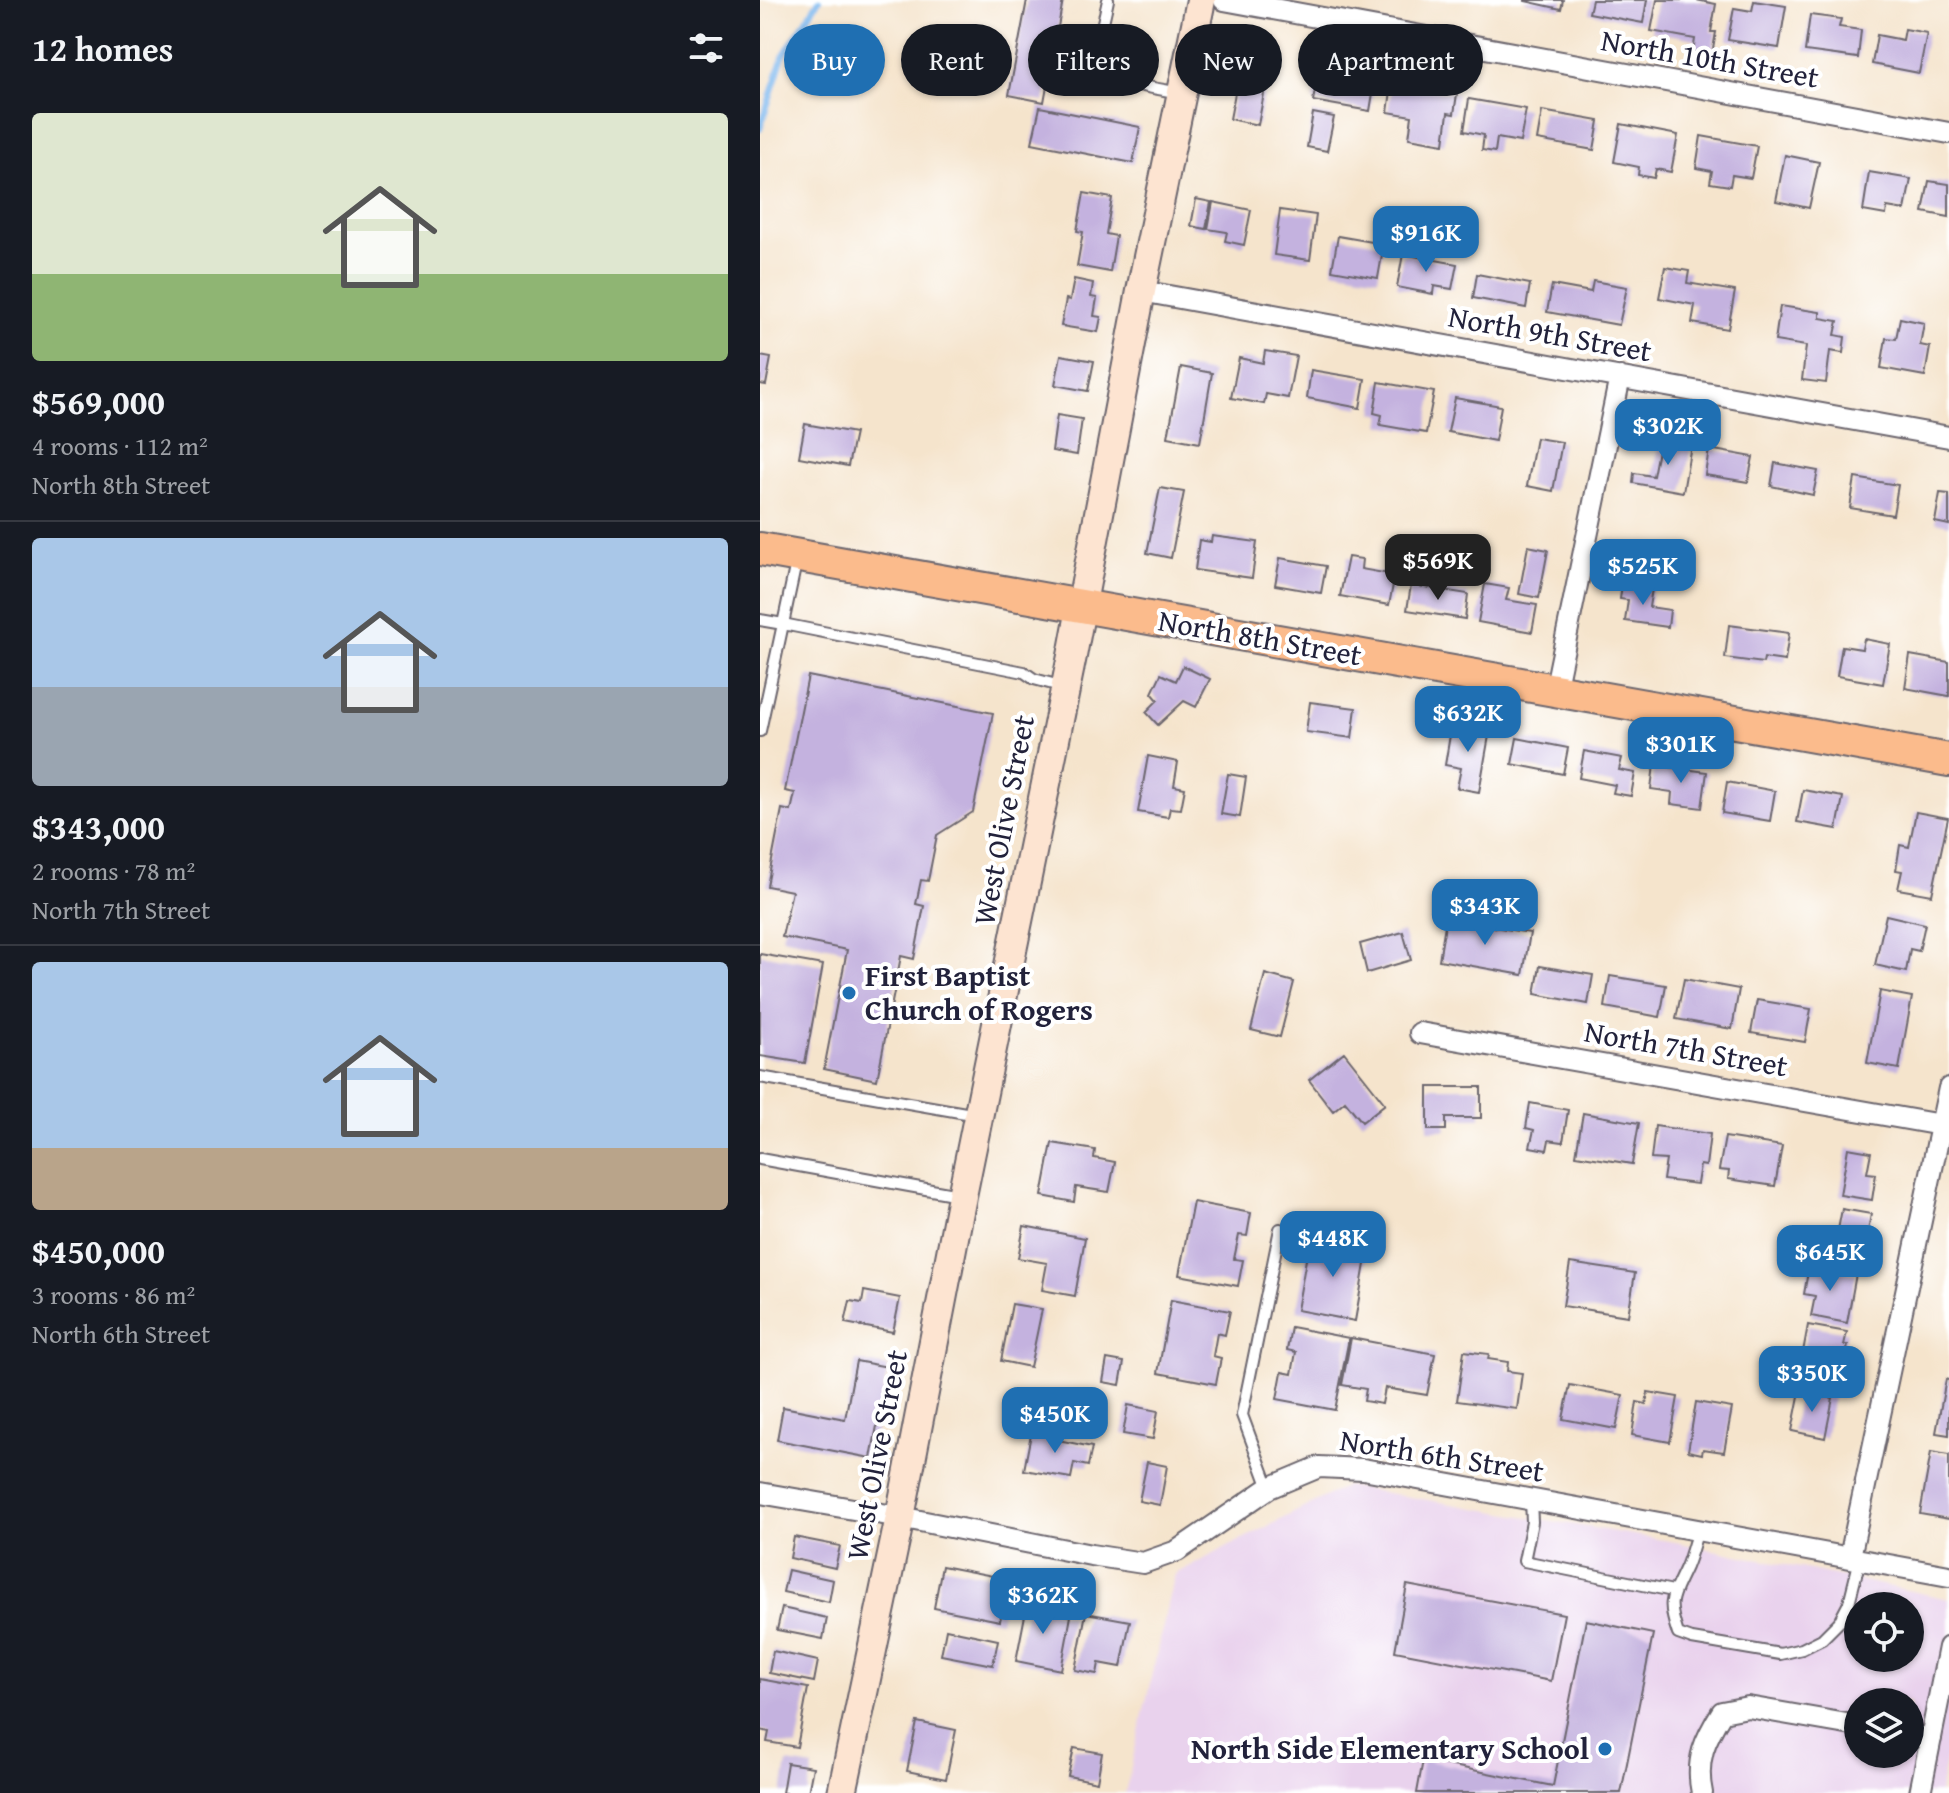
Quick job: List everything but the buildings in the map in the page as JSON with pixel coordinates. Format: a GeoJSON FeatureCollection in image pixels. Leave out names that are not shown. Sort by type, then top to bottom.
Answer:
{"type":"FeatureCollection","features":[{"type":"Feature","properties":{"kind":"main road","name":"West Olive Street"},"geometry":{"type":"LineString","coordinates":[[1196,24],[1201,0]]}},
{"type":"Feature","properties":{"kind":"main road","name":"West Olive Street"},"geometry":{"type":"LineString","coordinates":[[842,1793],[1066,687],[1181,96]]}},
{"type":"Feature","properties":{"kind":"main road","name":"North 8th Street"},"geometry":{"type":"LineString","coordinates":[[760,549],[1949,760]]}},
{"type":"Feature","properties":{"kind":"street","name":"North 10th Street"},"geometry":{"type":"LineString","coordinates":[[1224,0],[1949,133]]}},
{"type":"Feature","properties":{"kind":"street","name":"North 9th Street"},"geometry":{"type":"LineString","coordinates":[[1141,291],[1949,437]]}},
{"type":"Feature","properties":{"kind":"street"},"geometry":{"type":"LineString","coordinates":[[1555,691],[1620,377]]}},
{"type":"Feature","properties":{"kind":"street","name":"North 7th Street"},"geometry":{"type":"LineString","coordinates":[[1420,1033],[1941,1125]]}},
{"type":"Feature","properties":{"kind":"street"},"geometry":{"type":"LineString","coordinates":[[1855,1558],[1949,1088]]}},
{"type":"Feature","properties":{"kind":"street","name":"North 6th Street"},"geometry":{"type":"LineString","coordinates":[[760,1493],[1143,1563],[1177,1551],[1269,1488],[1319,1467],[1363,1469],[1949,1576]]}},
{"type":"Feature","properties":{"kind":"street"},"geometry":{"type":"LineString","coordinates":[[1920,1793],[1949,1647]]}},
{"type":"Feature","properties":{"kind":"street"},"geometry":{"type":"LineString","coordinates":[[1702,1793],[1698,1775],[1706,1737],[1722,1712],[1748,1707],[1844,1724]]}},
{"type":"Feature","properties":{"kind":"street"},"geometry":{"type":"LineString","coordinates":[[1924,1738],[1931,1739]]}},
{"type":"Feature","properties":{"kind":"lane"},"geometry":{"type":"LineString","coordinates":[[1108,0],[1098,54],[1103,69],[1128,82],[1175,92]]}},
{"type":"Feature","properties":{"kind":"lane"},"geometry":{"type":"LineString","coordinates":[[760,731],[797,556]]}},
{"type":"Feature","properties":{"kind":"lane"},"geometry":{"type":"LineString","coordinates":[[760,620],[1024,672],[1034,679],[1066,687]]}},
{"type":"Feature","properties":{"kind":"lane"},"geometry":{"type":"LineString","coordinates":[[760,1077],[979,1115]]}},
{"type":"Feature","properties":{"kind":"lane"},"geometry":{"type":"LineString","coordinates":[[760,1159],[962,1196]]}},
{"type":"Feature","properties":{"kind":"lane"},"geometry":{"type":"LineString","coordinates":[[1269,1488],[1242,1415],[1280,1229]]}},
{"type":"Feature","properties":{"kind":"lane"},"geometry":{"type":"LineString","coordinates":[[1531,1500],[1532,1522],[1524,1561],[1673,1591]]}},
{"type":"Feature","properties":{"kind":"lane"},"geometry":{"type":"LineString","coordinates":[[1698,1530],[1687,1565],[1673,1591],[1671,1612],[1678,1634],[1692,1639],[1780,1654],[1802,1649],[1822,1639],[1839,1622],[1849,1603],[1855,1558]]}},
{"type":"Feature","properties":{"kind":"shaded area"},"geometry":{"type":"Polygon","coordinates":[[[1346,1486],[1675,1542],[1915,1592],[1844,1592],[1844,1672],[1924,1672],[1924,1594],[1949,1599],[1949,1740],[1939,1793],[1125,1793],[1175,1574],[1346,1486]]]}},
{"type":"Feature","properties":{"kind":"waterway"},"geometry":{"type":"LineString","coordinates":[[760,129],[783,56],[819,0]]}},
{"type":"Feature","properties":{"kind":"place","name":"First Baptist Church of Rogers"},"geometry":{"type":"Point","coordinates":[849,993]}},
{"type":"Feature","properties":{"kind":"place","name":"North Side Elementary School"},"geometry":{"type":"Point","coordinates":[1605,1749]}}]}
